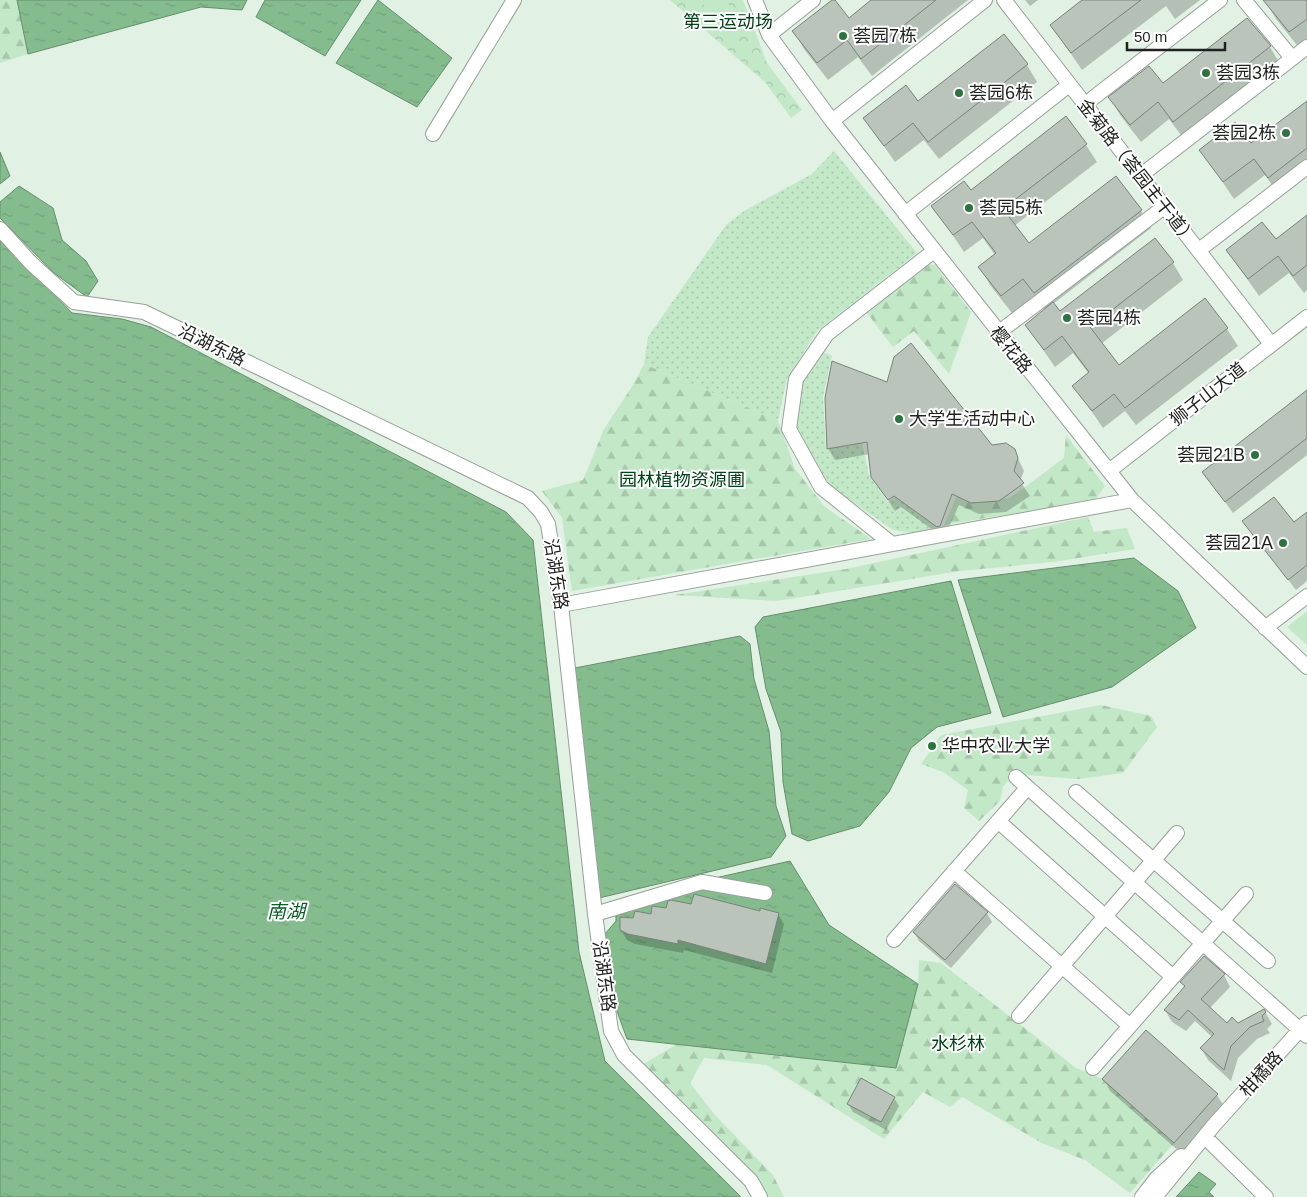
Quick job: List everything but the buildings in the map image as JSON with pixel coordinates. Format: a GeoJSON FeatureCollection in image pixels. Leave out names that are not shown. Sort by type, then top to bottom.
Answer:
{"type":"FeatureCollection","features":[{"type":"Feature","properties":{"kind":"street"},"geometry":{"type":"LineString","coordinates":[[434,134],[514,0]]}},
{"type":"Feature","properties":{"kind":"street","name":"樱花路"},"geometry":{"type":"LineString","coordinates":[[755,0],[769,35],[832,121],[1132,500],[1307,667]]}},
{"type":"Feature","properties":{"kind":"street"},"geometry":{"type":"LineString","coordinates":[[769,35],[813,0]]}},
{"type":"Feature","properties":{"kind":"street"},"geometry":{"type":"LineString","coordinates":[[832,121],[985,0]]}},
{"type":"Feature","properties":{"kind":"street","name":"金菊路（荟园主干道）"},"geometry":{"type":"LineString","coordinates":[[1004,0],[1272,344]]}},
{"type":"Feature","properties":{"kind":"street"},"geometry":{"type":"LineString","coordinates":[[1084,105],[1220,0]]}},
{"type":"Feature","properties":{"kind":"street"},"geometry":{"type":"LineString","coordinates":[[1244,0],[1292,58]]}},
{"type":"Feature","properties":{"kind":"street"},"geometry":{"type":"LineString","coordinates":[[1140,176],[1307,47]]}},
{"type":"Feature","properties":{"kind":"street"},"geometry":{"type":"LineString","coordinates":[[905,214],[1069,85]]}},
{"type":"Feature","properties":{"kind":"street"},"geometry":{"type":"LineString","coordinates":[[1199,250],[1307,167]]}},
{"type":"Feature","properties":{"kind":"street"},"geometry":{"type":"LineString","coordinates":[[998,333],[1164,207]]}},
{"type":"Feature","properties":{"kind":"street","name":"沿湖东路"},"geometry":{"type":"LineString","coordinates":[[0,229],[31,263],[74,302],[144,312],[528,498],[541,512],[548,524],[561,606],[595,914],[611,1031],[624,1055],[751,1181],[760,1197]]}},
{"type":"Feature","properties":{"kind":"street"},"geometry":{"type":"LineString","coordinates":[[892,544],[821,488],[789,429],[796,379],[827,334],[934,251]]}},
{"type":"Feature","properties":{"kind":"street","name":"狮子山大道"},"geometry":{"type":"LineString","coordinates":[[1109,471],[1307,317]]}},
{"type":"Feature","properties":{"kind":"street"},"geometry":{"type":"LineString","coordinates":[[561,606],[1132,500]]}},
{"type":"Feature","properties":{"kind":"street"},"geometry":{"type":"LineString","coordinates":[[1265,628],[1307,596]]}},
{"type":"Feature","properties":{"kind":"street"},"geometry":{"type":"LineString","coordinates":[[1016,777],[1305,1029]]}},
{"type":"Feature","properties":{"kind":"street"},"geometry":{"type":"LineString","coordinates":[[894,940],[1028,788]]}},
{"type":"Feature","properties":{"kind":"street"},"geometry":{"type":"LineString","coordinates":[[1076,792],[1268,961]]}},
{"type":"Feature","properties":{"kind":"street"},"geometry":{"type":"LineString","coordinates":[[998,821],[1173,977]]}},
{"type":"Feature","properties":{"kind":"street"},"geometry":{"type":"LineString","coordinates":[[1019,1016],[1178,833]]}},
{"type":"Feature","properties":{"kind":"street"},"geometry":{"type":"LineString","coordinates":[[954,871],[1130,1026]]}},
{"type":"Feature","properties":{"kind":"street"},"geometry":{"type":"LineString","coordinates":[[595,914],[702,882],[765,893]]}},
{"type":"Feature","properties":{"kind":"street"},"geometry":{"type":"LineString","coordinates":[[1093,1068],[1246,894]]}},
{"type":"Feature","properties":{"kind":"street","name":"柑橘路"},"geometry":{"type":"LineString","coordinates":[[1142,1197],[1156,1179],[1214,1125],[1305,1029]]}},
{"type":"Feature","properties":{"kind":"street","name":"柑橘路"},"geometry":{"type":"LineString","coordinates":[[1155,1197],[1214,1125]]}},
{"type":"Feature","properties":{"kind":"street"},"geometry":{"type":"LineString","coordinates":[[1204,1137],[1266,1197]]}},
{"type":"Feature","properties":{"kind":"shaded area","name":"华中农业大学"},"geometry":{"type":"Polygon","coordinates":[[[0,0],[1307,0],[1307,1197],[741,1197],[605,1061],[579,952],[533,540],[506,512],[151,327],[122,319],[72,313],[0,238],[0,0]]]}},
{"type":"Feature","properties":{"kind":"green space"},"geometry":{"type":"Polygon","coordinates":[[[0,0],[17,0],[28,54],[0,63],[0,0]]]}},
{"type":"Feature","properties":{"kind":"green space","name":"第三运动场"},"geometry":{"type":"Polygon","coordinates":[[[670,0],[743,0],[767,63],[802,110],[791,118],[765,82],[670,0]]]}},
{"type":"Feature","properties":{"kind":"green space"},"geometry":{"type":"Polygon","coordinates":[[[698,0],[727,0],[740,34],[698,0]]]}},
{"type":"Feature","properties":{"kind":"green space"},"geometry":{"type":"Polygon","coordinates":[[[834,151],[917,253],[817,331],[787,379],[778,420],[644,364],[648,337],[726,225],[744,211],[812,174],[834,151]]]}},
{"type":"Feature","properties":{"kind":"green space"},"geometry":{"type":"Polygon","coordinates":[[[921,263],[935,265],[971,312],[949,374],[914,331],[893,347],[863,308],[921,263]]]}},
{"type":"Feature","properties":{"kind":"green space"},"geometry":{"type":"Polygon","coordinates":[[[819,350],[832,356],[823,397],[826,448],[862,443],[869,475],[888,502],[896,496],[937,527],[914,533],[893,530],[829,485],[797,431],[800,380],[819,350]]]}},
{"type":"Feature","properties":{"kind":"green space","name":"园林植物资源圃"},"geometry":{"type":"Polygon","coordinates":[[[644,364],[778,420],[795,469],[825,507],[871,539],[572,591],[562,518],[542,491],[583,480],[604,429],[633,385],[644,364]]]}},
{"type":"Feature","properties":{"kind":"green space"},"geometry":{"type":"Polygon","coordinates":[[[1066,435],[1105,486],[1095,500],[944,525],[958,493],[977,501],[1010,498],[1064,458],[1066,435]]]}},
{"type":"Feature","properties":{"kind":"green space"},"geometry":{"type":"Polygon","coordinates":[[[1088,517],[1094,532],[1127,528],[1135,549],[1053,562],[960,571],[777,601],[674,595],[846,569],[1088,517]]]}},
{"type":"Feature","properties":{"kind":"green space"},"geometry":{"type":"Polygon","coordinates":[[[1307,611],[1307,645],[1287,627],[1307,611]]]}},
{"type":"Feature","properties":{"kind":"green space"},"geometry":{"type":"Polygon","coordinates":[[[1101,705],[1151,716],[1157,727],[1123,773],[1078,779],[1013,774],[1003,787],[1000,801],[979,821],[964,808],[968,790],[943,772],[921,764],[941,735],[1101,705]]]}},
{"type":"Feature","properties":{"kind":"green space","name":"水杉林"},"geometry":{"type":"Polygon","coordinates":[[[919,960],[941,963],[1076,1068],[1102,1079],[1174,1143],[1130,1193],[1085,1160],[1042,1143],[962,1097],[950,1107],[923,1092],[884,1139],[767,1065],[704,1058],[690,1083],[715,1115],[773,1175],[784,1197],[766,1197],[642,1065],[675,1045],[896,1068],[918,984],[919,960]]]}},
{"type":"Feature","properties":{"kind":"water"},"geometry":{"type":"Polygon","coordinates":[[[17,0],[247,0],[242,10],[201,7],[28,54],[17,0]]]}},
{"type":"Feature","properties":{"kind":"water"},"geometry":{"type":"Polygon","coordinates":[[[265,0],[361,0],[325,56],[256,17],[265,0]]]}},
{"type":"Feature","properties":{"kind":"water"},"geometry":{"type":"Polygon","coordinates":[[[378,0],[452,58],[417,107],[336,63],[378,0]]]}},
{"type":"Feature","properties":{"kind":"water"},"geometry":{"type":"Polygon","coordinates":[[[0,152],[10,176],[0,184],[0,152]]]}},
{"type":"Feature","properties":{"kind":"water"},"geometry":{"type":"Polygon","coordinates":[[[19,186],[53,208],[62,240],[86,261],[98,281],[87,297],[54,273],[0,218],[0,202],[19,186]]]}},
{"type":"Feature","properties":{"kind":"water","name":"南湖"},"geometry":{"type":"Polygon","coordinates":[[[0,238],[72,313],[122,319],[151,327],[506,512],[533,540],[579,952],[605,1061],[741,1197],[0,1197],[0,238]]]}},
{"type":"Feature","properties":{"kind":"water"},"geometry":{"type":"Polygon","coordinates":[[[1134,558],[1178,591],[1196,628],[1112,687],[1003,717],[958,580],[1134,558]]]}},
{"type":"Feature","properties":{"kind":"water"},"geometry":{"type":"Polygon","coordinates":[[[951,581],[991,713],[937,727],[911,748],[889,792],[860,826],[808,841],[792,834],[783,782],[781,732],[766,689],[755,627],[763,617],[951,581]]]}},
{"type":"Feature","properties":{"kind":"water"},"geometry":{"type":"Polygon","coordinates":[[[740,636],[750,644],[754,679],[769,731],[776,806],[786,836],[771,857],[599,898],[575,668],[740,636]]]}},
{"type":"Feature","properties":{"kind":"water"},"geometry":{"type":"Polygon","coordinates":[[[790,861],[829,925],[918,984],[896,1068],[627,1039],[613,1000],[605,934],[616,921],[616,905],[702,881],[790,861]]]}},
{"type":"Feature","properties":{"kind":"water"},"geometry":{"type":"Polygon","coordinates":[[[1199,1172],[1216,1184],[1209,1192],[1214,1197],[1176,1197],[1199,1172]]]}},
{"type":"Feature","properties":{"kind":"place","name":"荟园7栋"},"geometry":{"type":"Point","coordinates":[843,36]}},
{"type":"Feature","properties":{"kind":"place","name":"荟园3栋"},"geometry":{"type":"Point","coordinates":[1206,73]}},
{"type":"Feature","properties":{"kind":"place","name":"荟园6栋"},"geometry":{"type":"Point","coordinates":[959,93]}},
{"type":"Feature","properties":{"kind":"place","name":"荟园2栋"},"geometry":{"type":"Point","coordinates":[1286,133]}},
{"type":"Feature","properties":{"kind":"place","name":"荟园5栋"},"geometry":{"type":"Point","coordinates":[969,208]}},
{"type":"Feature","properties":{"kind":"place","name":"荟园4栋"},"geometry":{"type":"Point","coordinates":[1067,318]}},
{"type":"Feature","properties":{"kind":"place","name":"大学生活动中心"},"geometry":{"type":"Point","coordinates":[899,419]}},
{"type":"Feature","properties":{"kind":"place","name":"荟园21B"},"geometry":{"type":"Point","coordinates":[1255,455]}},
{"type":"Feature","properties":{"kind":"place","name":"荟园21A"},"geometry":{"type":"Point","coordinates":[1283,543]}},
{"type":"Feature","properties":{"kind":"place","name":"华中农业大学"},"geometry":{"type":"Point","coordinates":[932,746]}}]}
